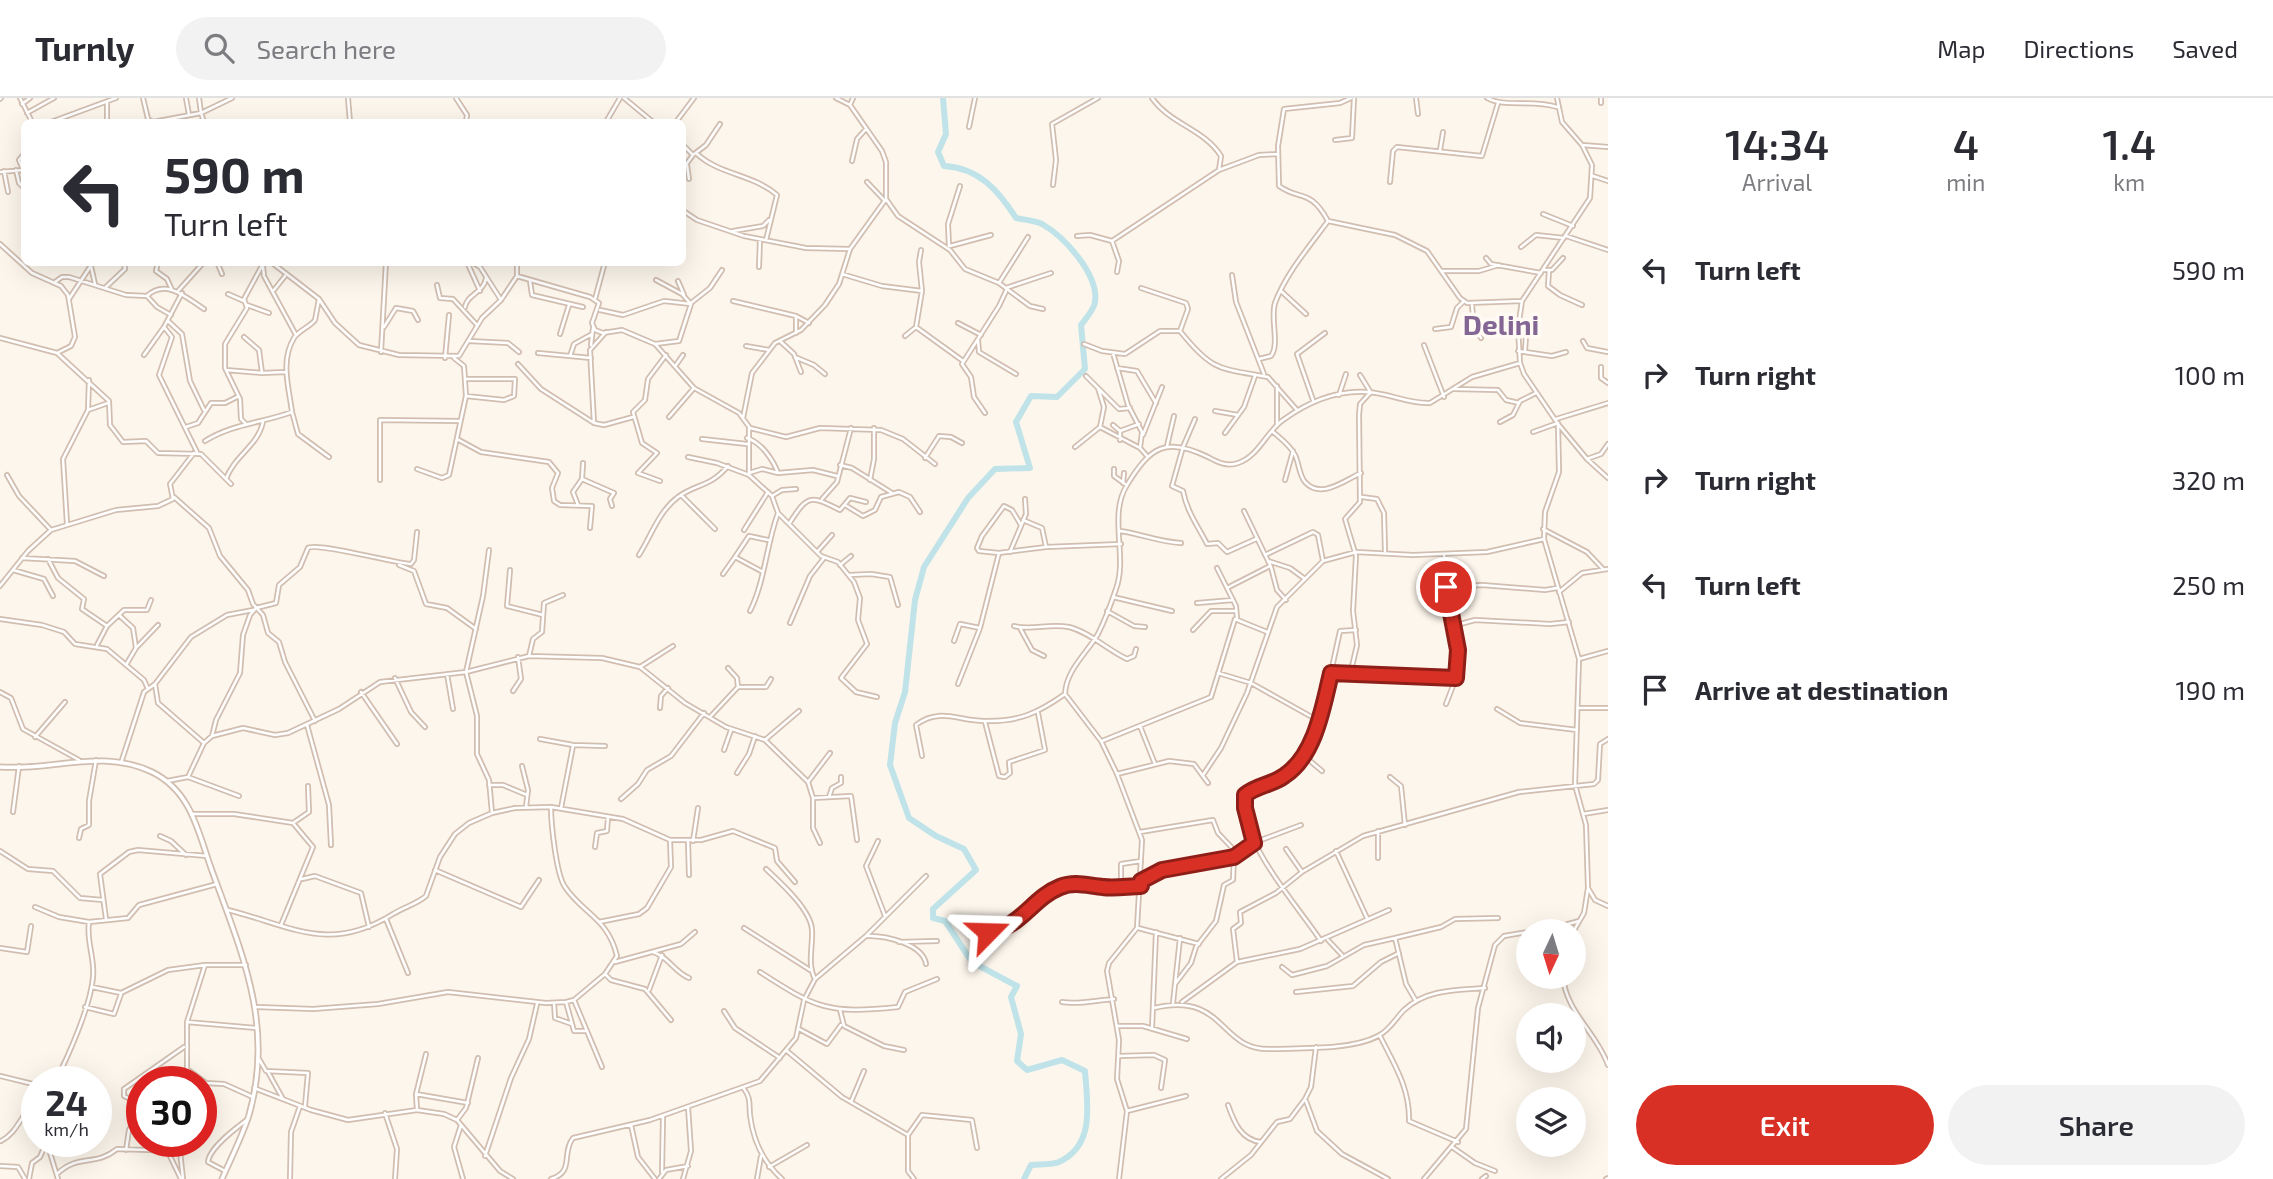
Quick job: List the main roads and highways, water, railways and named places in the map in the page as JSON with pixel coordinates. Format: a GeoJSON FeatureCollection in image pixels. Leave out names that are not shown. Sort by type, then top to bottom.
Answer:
{"type":"FeatureCollection","features":[{"type":"Feature","properties":{"kind":"waterway"},"geometry":{"type":"LineString","coordinates":[[943,98],[946,134],[938,152],[944,166],[977,176],[995,190],[1016,218],[1042,224],[1061,238],[1079,258],[1095,291],[1093,308],[1081,325],[1085,369],[1057,397],[1031,396],[1016,422],[1030,468],[995,469],[968,498],[924,567],[915,600],[905,692],[895,723],[890,765],[909,818],[936,836],[964,849],[976,870],[933,909],[933,918],[945,921],[972,962],[1017,986],[1011,997],[1021,1034],[1017,1061],[1027,1070],[1062,1060],[1085,1071],[1087,1122],[1079,1145],[1071,1155],[1059,1162],[1031,1165],[1024,1179]]}},
{"type":"Feature","properties":{"kind":"district","name":"Delini"},"geometry":{"type":"Point","coordinates":[1501,324]}}]}
